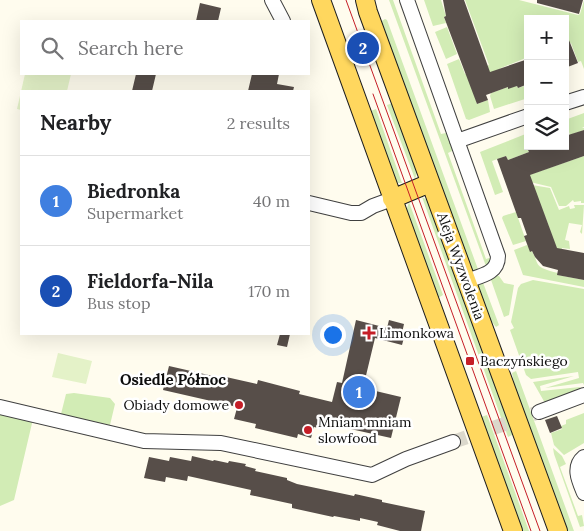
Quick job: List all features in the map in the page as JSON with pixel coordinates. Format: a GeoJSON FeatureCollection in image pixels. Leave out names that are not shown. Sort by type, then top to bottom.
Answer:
{"type":"FeatureCollection","features":[{"type":"Feature","properties":{"kind":"main road"},"geometry":{"type":"LineString","coordinates":[[321,0],[513,531]]}},
{"type":"Feature","properties":{"kind":"main road","name":"Aleja Wyzwolenia"},"geometry":{"type":"LineString","coordinates":[[365,0],[558,531]]}},
{"type":"Feature","properties":{"kind":"main road"},"geometry":{"type":"LineString","coordinates":[[392,199],[430,183]]}},
{"type":"Feature","properties":{"kind":"street"},"geometry":{"type":"LineString","coordinates":[[272,0],[283,20]]}},
{"type":"Feature","properties":{"kind":"street"},"geometry":{"type":"LineString","coordinates":[[407,0],[498,256],[498,262],[492,271],[466,281]]}},
{"type":"Feature","properties":{"kind":"street"},"geometry":{"type":"LineString","coordinates":[[569,103],[584,97]]}},
{"type":"Feature","properties":{"kind":"street"},"geometry":{"type":"LineString","coordinates":[[457,141],[524,117]]}},
{"type":"Feature","properties":{"kind":"street"},"geometry":{"type":"LineString","coordinates":[[310,203],[351,213],[361,213],[392,199]]}},
{"type":"Feature","properties":{"kind":"street"},"geometry":{"type":"LineString","coordinates":[[539,412],[584,395]]}},
{"type":"Feature","properties":{"kind":"street"},"geometry":{"type":"LineString","coordinates":[[0,407],[144,442],[221,444],[372,475],[406,459],[454,442]]}},
{"type":"Feature","properties":{"kind":"street"},"geometry":{"type":"LineString","coordinates":[[584,457],[577,468],[578,479],[584,493]]}},
{"type":"Feature","properties":{"kind":"green space"},"geometry":{"type":"Polygon","coordinates":[[[389,0],[393,0],[441,134],[446,133],[450,135],[454,150],[448,153],[486,259],[492,257],[487,269],[389,0]]]}},
{"type":"Feature","properties":{"kind":"green space"},"geometry":{"type":"Polygon","coordinates":[[[424,0],[441,0],[446,23],[433,26],[424,0]]]}},
{"type":"Feature","properties":{"kind":"green space"},"geometry":{"type":"Polygon","coordinates":[[[465,0],[519,0],[578,15],[584,0],[584,69],[581,61],[578,62],[571,43],[569,43],[569,15],[524,15],[524,59],[501,68],[491,76],[487,66],[489,65],[465,0]]]}},
{"type":"Feature","properties":{"kind":"green space"},"geometry":{"type":"Polygon","coordinates":[[[385,19],[387,20],[479,272],[473,273],[470,270],[380,22],[385,19]]]}},
{"type":"Feature","properties":{"kind":"green space"},"geometry":{"type":"Polygon","coordinates":[[[447,27],[457,54],[446,59],[435,32],[447,27]]]}},
{"type":"Feature","properties":{"kind":"green space"},"geometry":{"type":"Polygon","coordinates":[[[459,59],[465,74],[468,73],[477,104],[488,100],[490,112],[469,120],[466,119],[447,64],[459,59]]]}},
{"type":"Feature","properties":{"kind":"green space"},"geometry":{"type":"Polygon","coordinates":[[[25,75],[71,75],[67,90],[21,90],[25,75]]]}},
{"type":"Feature","properties":{"kind":"green space"},"geometry":{"type":"Polygon","coordinates":[[[524,86],[524,99],[494,109],[490,96],[491,93],[524,86]]]}},
{"type":"Feature","properties":{"kind":"green space"},"geometry":{"type":"Polygon","coordinates":[[[20,96],[20,110],[17,109],[20,96]]]}},
{"type":"Feature","properties":{"kind":"green space"},"geometry":{"type":"Polygon","coordinates":[[[393,103],[418,170],[415,179],[387,105],[393,103]]]}},
{"type":"Feature","properties":{"kind":"green space"},"geometry":{"type":"Polygon","coordinates":[[[376,109],[402,183],[398,183],[395,179],[368,112],[376,109]]]}},
{"type":"Feature","properties":{"kind":"green space"},"geometry":{"type":"Polygon","coordinates":[[[584,113],[584,127],[582,127],[584,130],[570,135],[569,119],[584,113]]]}},
{"type":"Feature","properties":{"kind":"green space"},"geometry":{"type":"Polygon","coordinates":[[[524,135],[524,150],[529,152],[508,160],[506,156],[492,161],[503,192],[495,195],[480,152],[524,135]]]}},
{"type":"Feature","properties":{"kind":"green space"},"geometry":{"type":"Polygon","coordinates":[[[584,156],[584,203],[581,203],[581,201],[574,202],[573,200],[566,206],[559,206],[551,187],[530,182],[526,176],[584,156]]]}},
{"type":"Feature","properties":{"kind":"green space"},"geometry":{"type":"Polygon","coordinates":[[[532,185],[550,188],[559,210],[569,206],[570,209],[575,208],[574,205],[584,205],[582,234],[580,232],[582,225],[569,223],[565,240],[569,241],[570,249],[556,249],[532,185]]]}},
{"type":"Feature","properties":{"kind":"green space"},"geometry":{"type":"Polygon","coordinates":[[[422,197],[429,201],[514,434],[508,437],[422,197]]]}},
{"type":"Feature","properties":{"kind":"green space"},"geometry":{"type":"Polygon","coordinates":[[[409,202],[443,295],[438,298],[406,211],[409,202]]]}},
{"type":"Feature","properties":{"kind":"green space"},"geometry":{"type":"Polygon","coordinates":[[[516,212],[526,241],[513,245],[502,218],[516,212]]]}},
{"type":"Feature","properties":{"kind":"green space"},"geometry":{"type":"Polygon","coordinates":[[[527,245],[539,266],[558,273],[558,275],[584,280],[584,287],[523,275],[514,250],[527,245]]]}},
{"type":"Feature","properties":{"kind":"green space"},"geometry":{"type":"Polygon","coordinates":[[[499,276],[504,283],[514,285],[509,315],[504,317],[490,277],[499,276]]]}},
{"type":"Feature","properties":{"kind":"green space"},"geometry":{"type":"Polygon","coordinates":[[[482,280],[499,325],[496,327],[486,312],[478,293],[478,282],[482,280]]]}},
{"type":"Feature","properties":{"kind":"green space"},"geometry":{"type":"Polygon","coordinates":[[[533,280],[584,289],[584,385],[583,383],[545,388],[579,378],[578,372],[531,379],[526,375],[510,330],[514,328],[511,322],[518,288],[521,284],[533,280]]]}},
{"type":"Feature","properties":{"kind":"green space"},"geometry":{"type":"Polygon","coordinates":[[[58,353],[92,361],[86,384],[52,377],[58,353]]]}},
{"type":"Feature","properties":{"kind":"green space"},"geometry":{"type":"Polygon","coordinates":[[[516,371],[574,531],[564,531],[518,404],[512,373],[516,371]]]}},
{"type":"Feature","properties":{"kind":"green space"},"geometry":{"type":"Polygon","coordinates":[[[574,376],[540,386],[541,391],[580,387],[581,390],[545,403],[533,382],[574,376]]]}},
{"type":"Feature","properties":{"kind":"green space"},"geometry":{"type":"Polygon","coordinates":[[[74,393],[110,398],[115,404],[110,425],[61,414],[66,394],[74,393]]]}},
{"type":"Feature","properties":{"kind":"green space"},"geometry":{"type":"Polygon","coordinates":[[[0,412],[33,419],[14,500],[0,506],[0,412]]]}},
{"type":"Feature","properties":{"kind":"green space"},"geometry":{"type":"Polygon","coordinates":[[[584,413],[584,443],[564,455],[554,445],[551,433],[562,429],[561,426],[566,424],[566,420],[584,413]]]}},
{"type":"Feature","properties":{"kind":"green space"},"geometry":{"type":"Polygon","coordinates":[[[487,415],[529,531],[523,531],[481,417],[487,415]]]}},
{"type":"Feature","properties":{"kind":"green space"},"geometry":{"type":"Polygon","coordinates":[[[553,448],[562,456],[566,464],[560,467],[578,516],[582,515],[584,526],[580,527],[553,448]]]}},
{"type":"Feature","properties":{"kind":"building"},"geometry":{"type":"Polygon","coordinates":[[[443,0],[464,0],[490,72],[524,60],[524,86],[508,89],[508,87],[486,95],[488,100],[477,104],[444,17],[446,16],[443,0]]]}},
{"type":"Feature","properties":{"kind":"building"},"geometry":{"type":"Polygon","coordinates":[[[537,0],[583,0],[579,14],[537,3],[537,0]]]}},
{"type":"Feature","properties":{"kind":"building"},"geometry":{"type":"Polygon","coordinates":[[[200,3],[221,8],[218,20],[196,20],[200,3]]]}},
{"type":"Feature","properties":{"kind":"building"},"geometry":{"type":"Polygon","coordinates":[[[569,40],[578,63],[569,66],[569,40]]]}},
{"type":"Feature","properties":{"kind":"building"},"geometry":{"type":"Polygon","coordinates":[[[136,75],[156,75],[152,90],[132,90],[136,75]]]}},
{"type":"Feature","properties":{"kind":"building"},"geometry":{"type":"Polygon","coordinates":[[[252,75],[279,75],[277,84],[294,87],[293,90],[248,90],[252,75]]]}},
{"type":"Feature","properties":{"kind":"building"},"geometry":{"type":"Polygon","coordinates":[[[584,130],[584,156],[530,175],[557,248],[584,253],[584,280],[557,275],[558,270],[543,266],[532,251],[530,252],[524,236],[527,235],[521,218],[518,218],[497,159],[506,156],[508,160],[529,152],[528,150],[569,150],[569,135],[584,130]]]}},
{"type":"Feature","properties":{"kind":"building"},"geometry":{"type":"Polygon","coordinates":[[[356,320],[387,328],[389,320],[404,324],[402,333],[405,334],[402,345],[375,338],[363,388],[401,397],[391,438],[319,422],[318,428],[314,427],[311,438],[298,434],[297,438],[255,428],[256,424],[234,419],[237,408],[233,406],[163,390],[169,366],[257,384],[258,380],[300,391],[299,394],[332,402],[337,382],[342,383],[356,320]]]}},
{"type":"Feature","properties":{"kind":"building"},"geometry":{"type":"Polygon","coordinates":[[[280,335],[290,335],[287,347],[277,345],[280,335]]]}},
{"type":"Feature","properties":{"kind":"building"},"geometry":{"type":"Polygon","coordinates":[[[557,416],[562,428],[550,433],[545,420],[557,416]]]}},
{"type":"Feature","properties":{"kind":"building"},"geometry":{"type":"Polygon","coordinates":[[[192,456],[213,461],[246,464],[245,466],[256,469],[255,471],[287,478],[287,480],[297,484],[354,496],[355,494],[425,511],[421,531],[400,531],[377,525],[378,522],[360,518],[360,521],[292,508],[292,504],[250,495],[251,490],[188,476],[187,481],[166,477],[165,482],[144,478],[149,457],[169,461],[170,457],[191,461],[192,456]]]}},
{"type":"Feature","properties":{"kind":"tunnel"},"geometry":{"type":"LineString","coordinates":[[453,442],[539,412]]}},
{"type":"Feature","properties":{"kind":"tram line"},"geometry":{"type":"LineString","coordinates":[[346,0],[540,531]]}},
{"type":"Feature","properties":{"kind":"tram line"},"geometry":{"type":"LineString","coordinates":[[373,94],[531,531]]}},
{"type":"Feature","properties":{"kind":"place","name":"Fieldorfa-Nila"},"geometry":{"type":"Point","coordinates":[363,48]}},
{"type":"Feature","properties":{"kind":"place","name":"Limonkowa"},"geometry":{"type":"Point","coordinates":[369,333]}},
{"type":"Feature","properties":{"kind":"place","name":"Baczyńskiego"},"geometry":{"type":"Point","coordinates":[470,361]}},
{"type":"Feature","properties":{"kind":"place","name":"Biedronka"},"geometry":{"type":"Point","coordinates":[359,392]}},
{"type":"Feature","properties":{"kind":"place","name":"Obiady domowe"},"geometry":{"type":"Point","coordinates":[239,405]}},
{"type":"Feature","properties":{"kind":"place","name":"Mniam mniam slowfood"},"geometry":{"type":"Point","coordinates":[308,430]}},
{"type":"Feature","properties":{"kind":"district","name":"Osiedle Północ"},"geometry":{"type":"Point","coordinates":[173,380]}}]}
